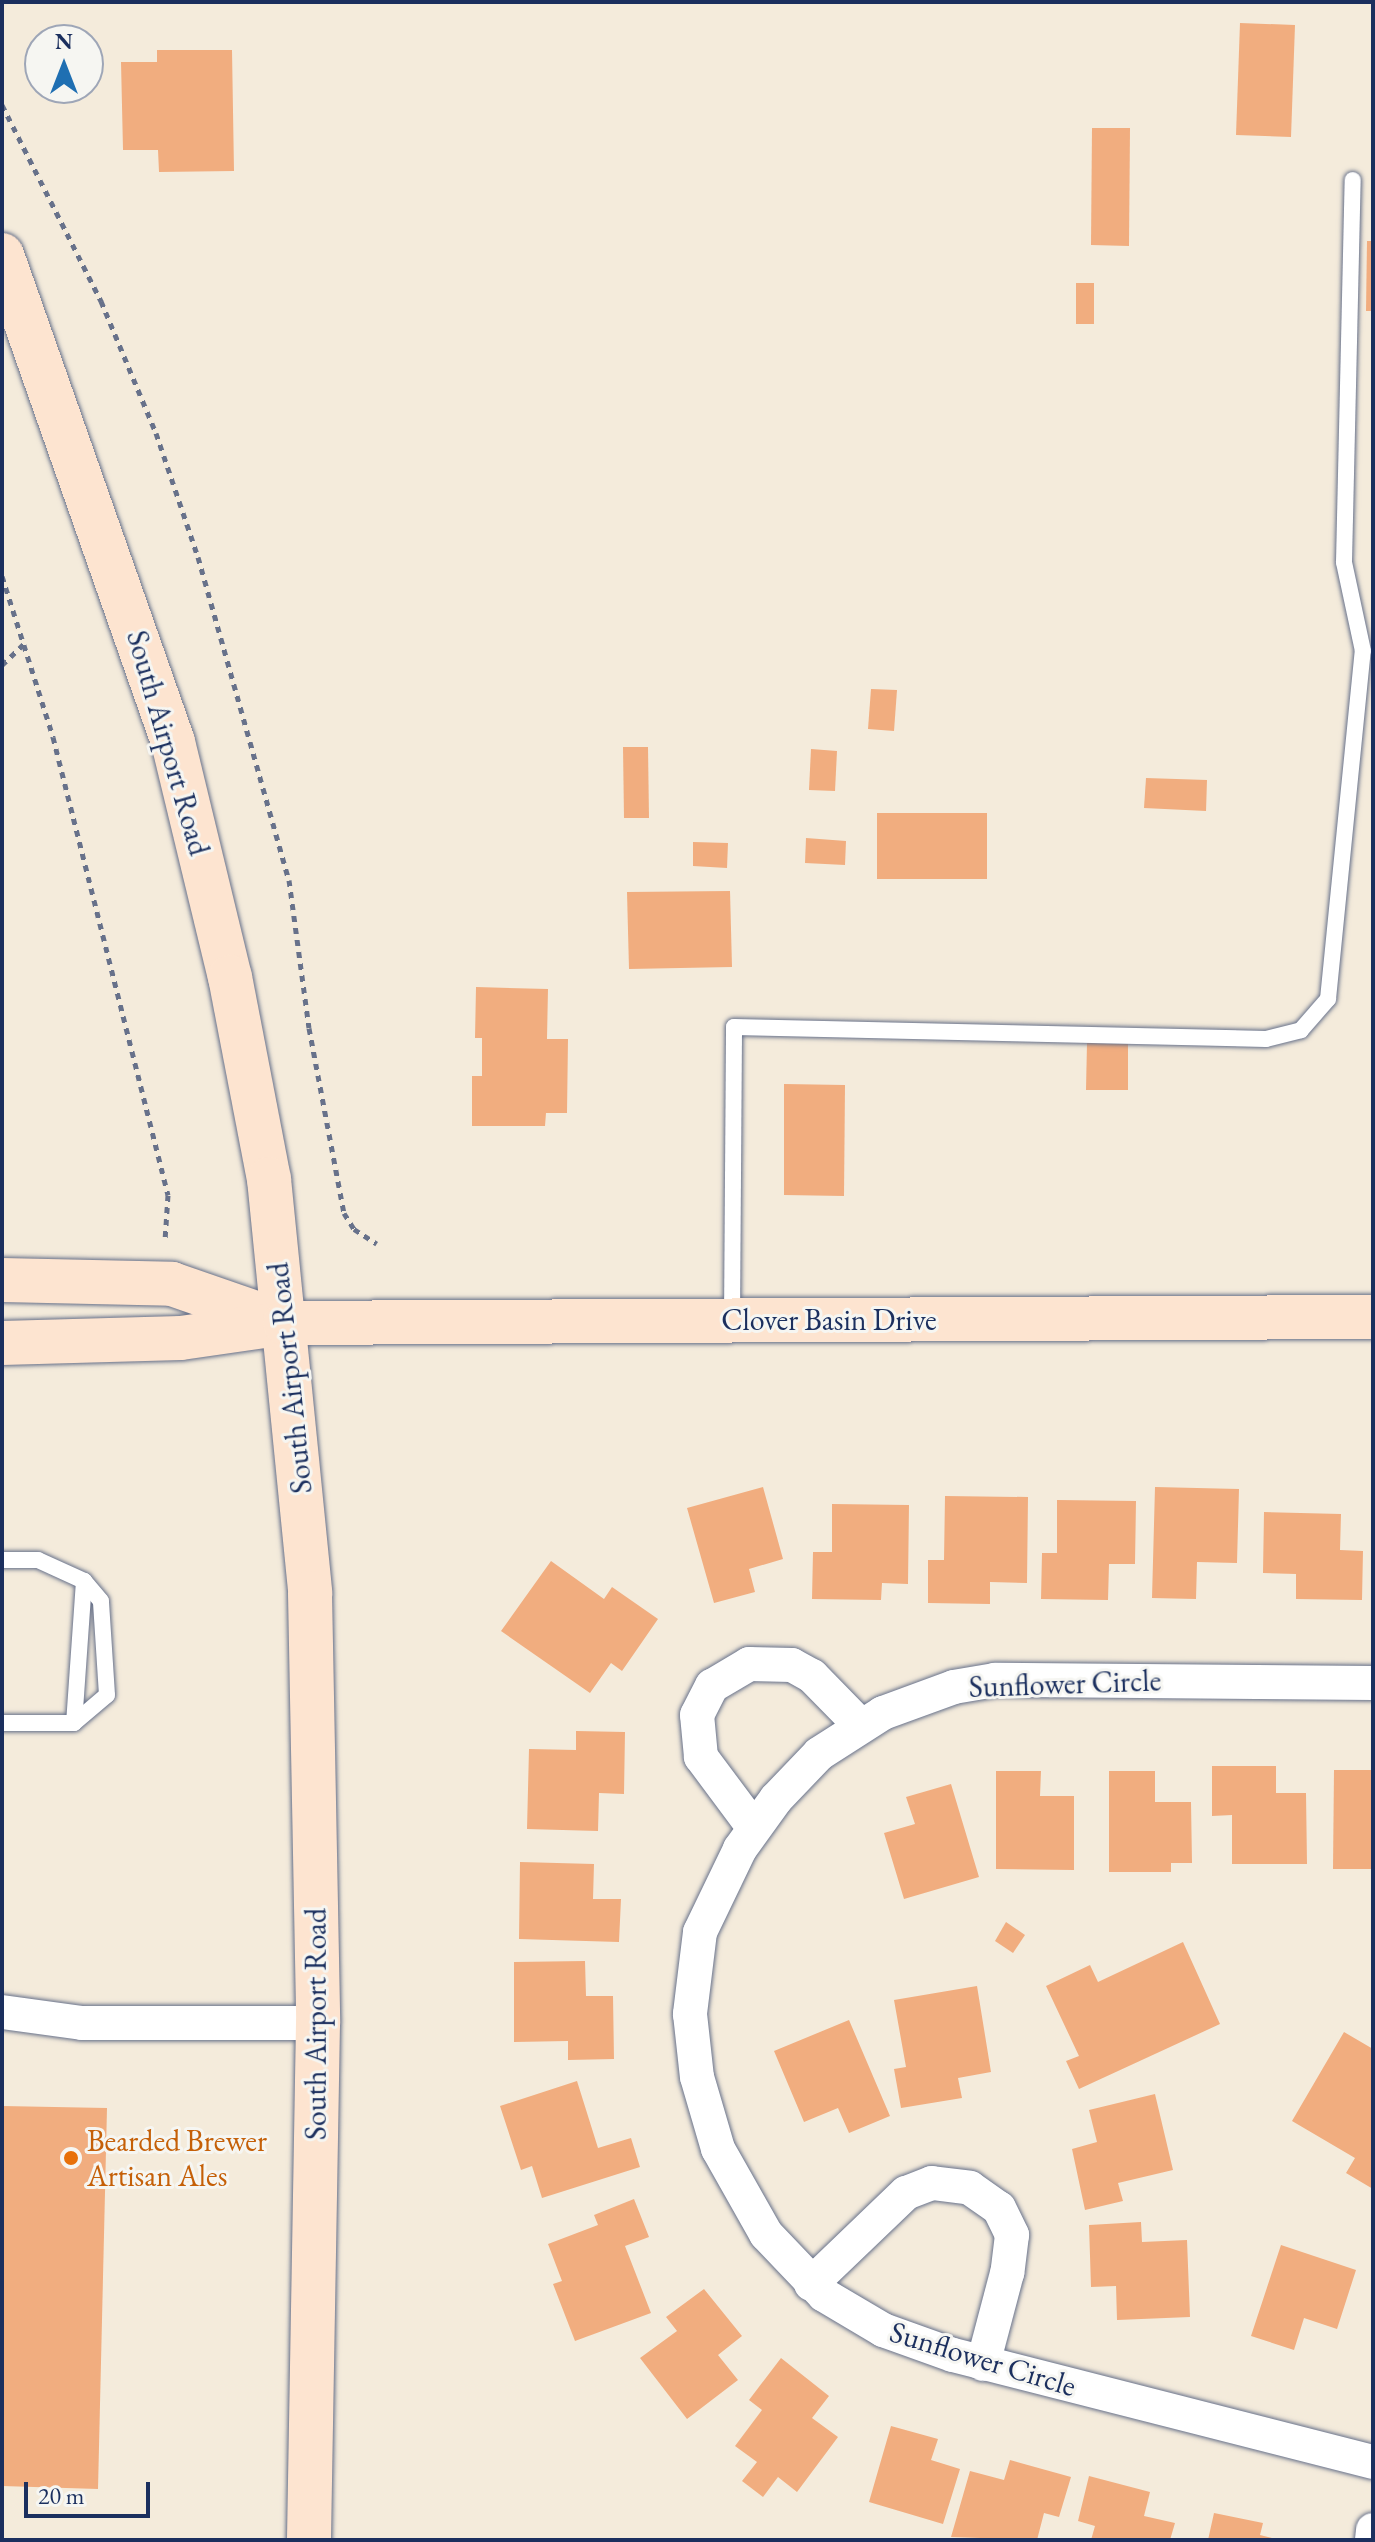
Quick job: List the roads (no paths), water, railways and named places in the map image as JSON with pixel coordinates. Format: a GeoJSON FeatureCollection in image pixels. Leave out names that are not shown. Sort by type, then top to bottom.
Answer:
{"type":"FeatureCollection","features":[{"type":"Feature","properties":{"kind":"main road","name":"South Airport Road"},"geometry":{"type":"LineString","coordinates":[[2,255],[173,742],[230,977],[269,1179],[310,1593],[318,2023],[309,2540]]}},
{"type":"Feature","properties":{"kind":"main road","name":"Clover Basin Drive"},"geometry":{"type":"LineString","coordinates":[[2,1280],[172,1284],[285,1323]]}},
{"type":"Feature","properties":{"kind":"main road","name":"Clover Basin Drive"},"geometry":{"type":"LineString","coordinates":[[2,1343],[181,1338],[285,1323],[1373,1317]]}},
{"type":"Feature","properties":{"kind":"street"},"geometry":{"type":"LineString","coordinates":[[754,1828],[701,1757],[697,1715],[712,1686],[749,1664],[792,1665],[812,1676],[859,1724]]}},
{"type":"Feature","properties":{"kind":"street","name":"Sunflower Circle"},"geometry":{"type":"LineString","coordinates":[[1373,1683],[995,1680],[934,1693],[859,1724],[796,1776],[754,1828],[718,1885],[700,1932],[691,1989],[694,2056],[713,2134],[739,2190],[784,2258],[811,2284],[883,2330],[983,2364],[1373,2462]]}},
{"type":"Feature","properties":{"kind":"street"},"geometry":{"type":"LineString","coordinates":[[2,2012],[82,2023],[318,2023]]}},
{"type":"Feature","properties":{"kind":"street"},"geometry":{"type":"LineString","coordinates":[[811,2284],[906,2193],[932,2183],[970,2188],[999,2208],[1012,2235],[1009,2264],[983,2364]]}},
{"type":"Feature","properties":{"kind":"street"},"geometry":{"type":"LineString","coordinates":[[1372,2540],[1373,2530]]}},
{"type":"Feature","properties":{"kind":"lane"},"geometry":{"type":"LineString","coordinates":[[732,1320],[734,1027],[1266,1039],[1301,1030],[1328,999],[1363,651],[1344,562],[1353,180]]}},
{"type":"Feature","properties":{"kind":"lane"},"geometry":{"type":"LineString","coordinates":[[2,1560],[38,1560],[84,1581],[101,1601],[107,1695],[74,1723],[2,1723]]}},
{"type":"Feature","properties":{"kind":"lane"},"geometry":{"type":"LineString","coordinates":[[74,1723],[84,1581]]}},
{"type":"Feature","properties":{"kind":"place","name":"Bearded Brewer Artisan Ales"},"geometry":{"type":"Point","coordinates":[71,2158]}}]}
